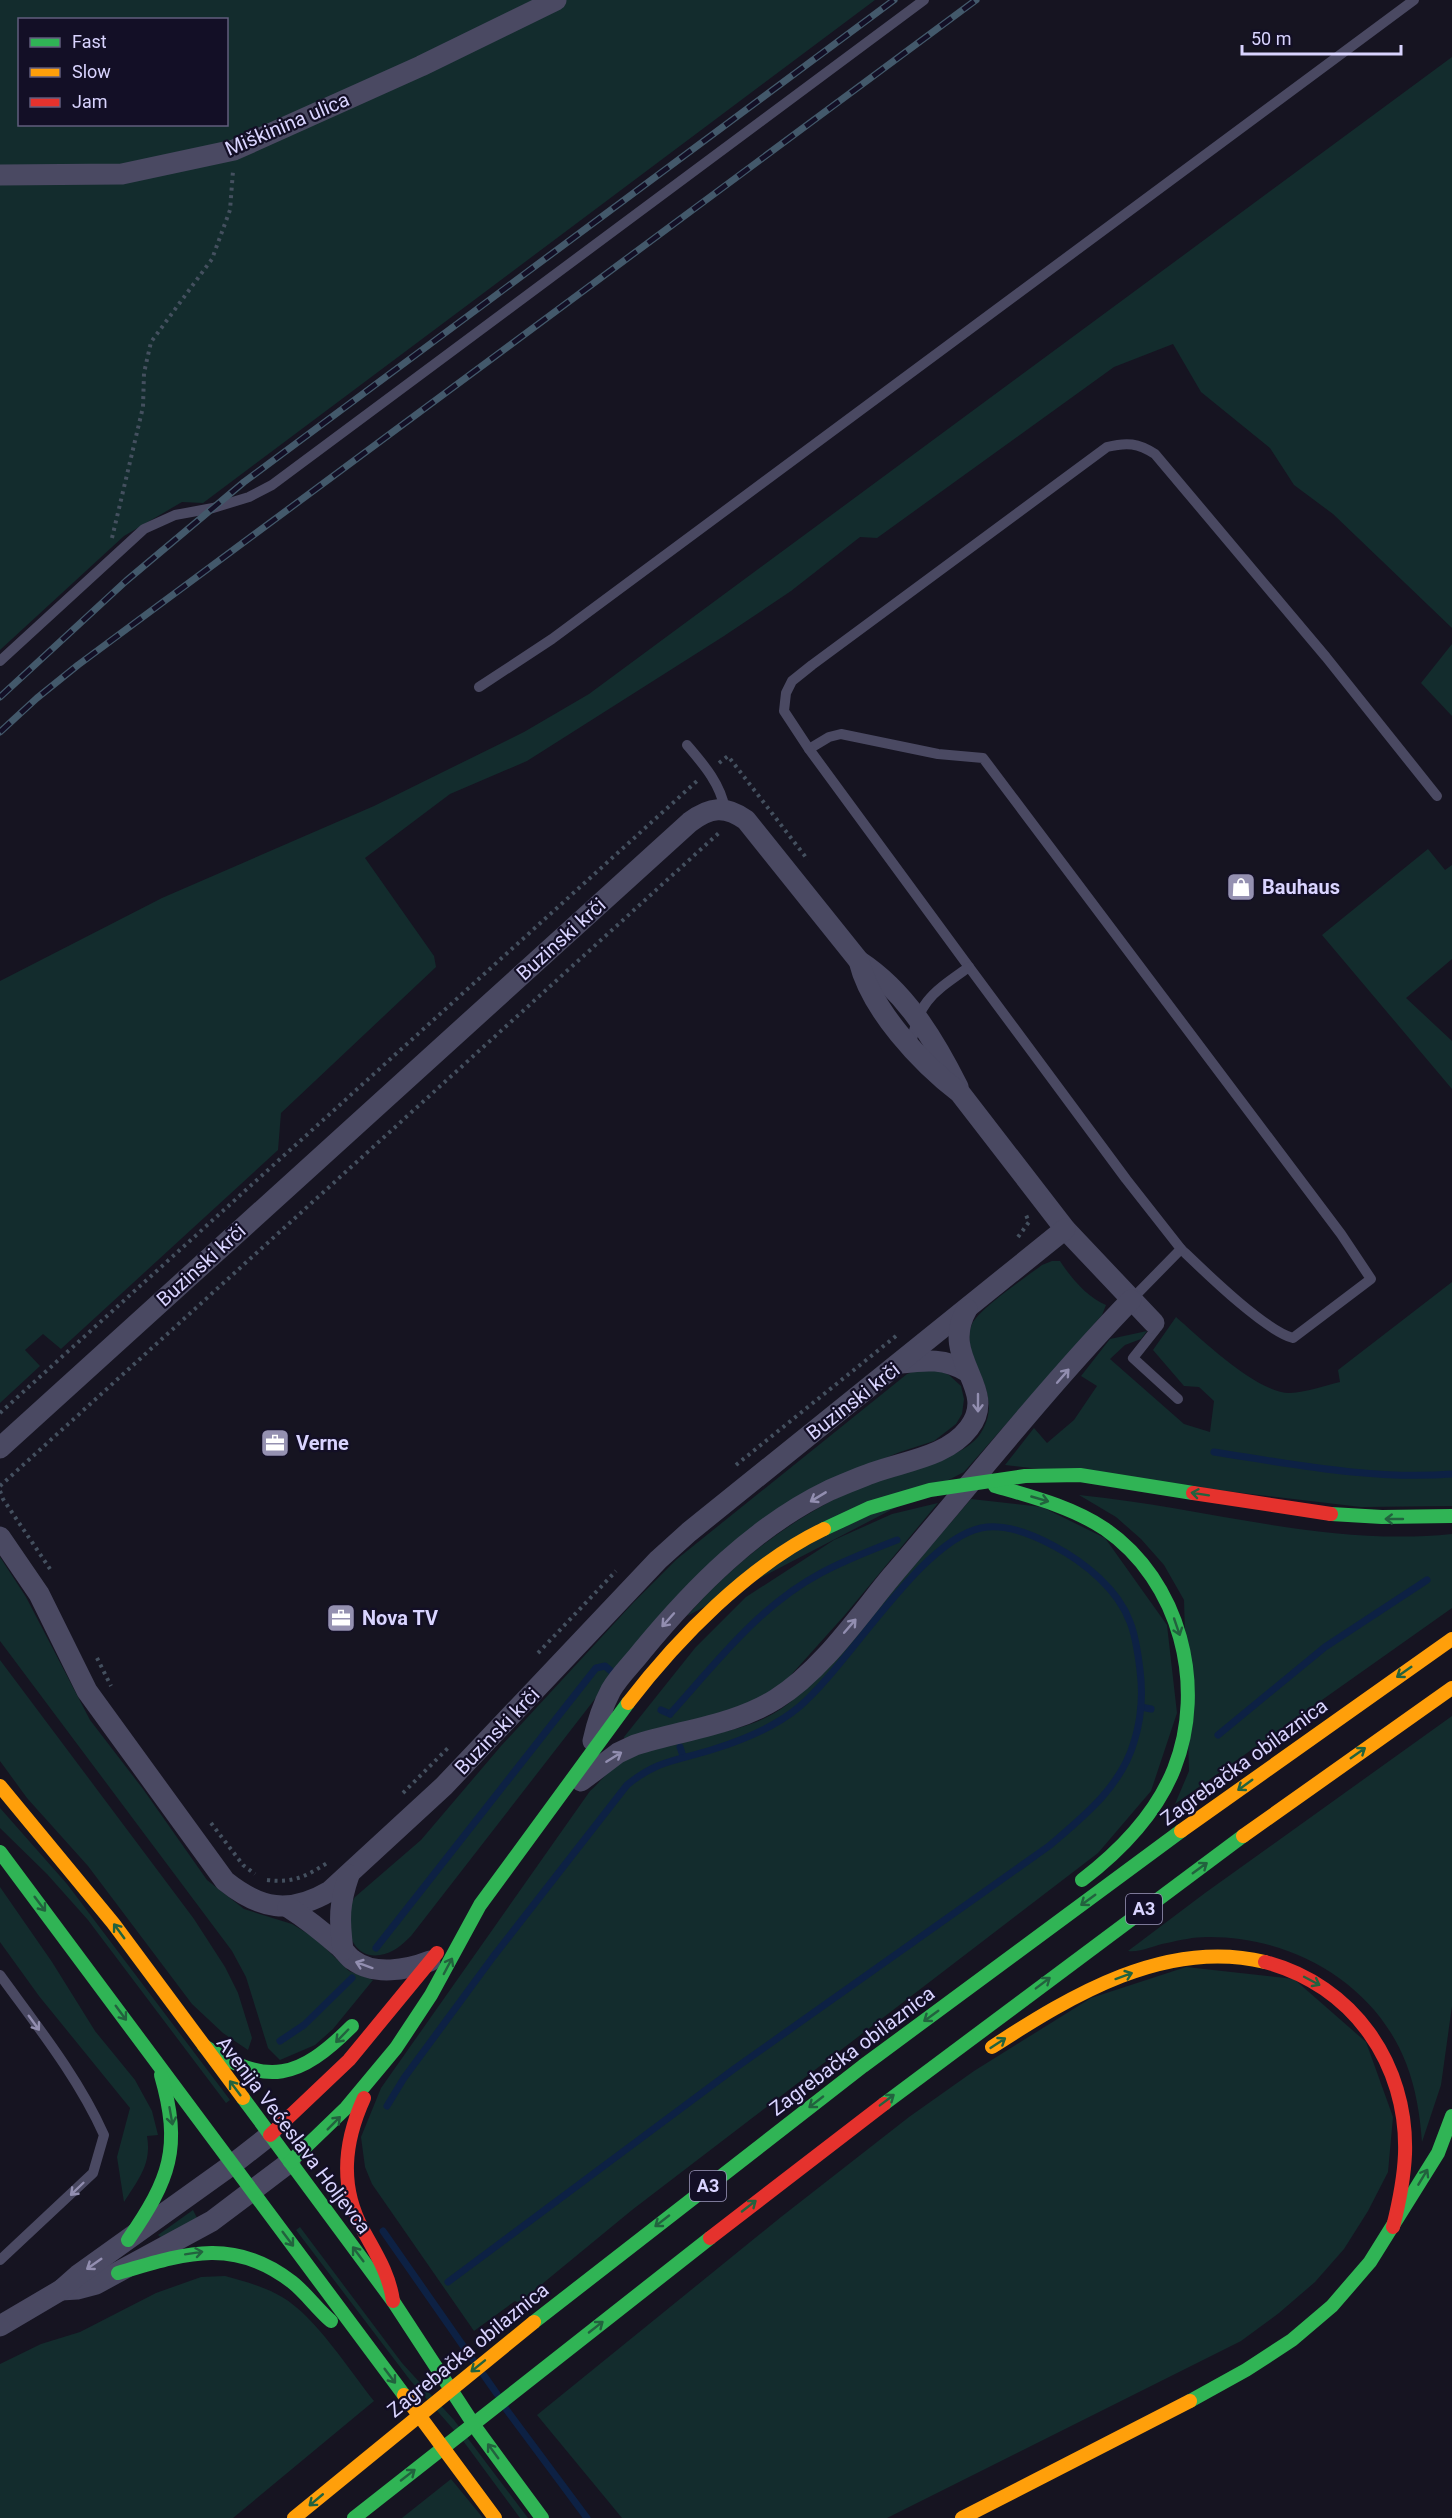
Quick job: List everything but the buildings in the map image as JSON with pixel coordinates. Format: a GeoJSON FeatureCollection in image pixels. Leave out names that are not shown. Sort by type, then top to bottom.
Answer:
{"type":"FeatureCollection","features":[{"type":"Feature","properties":{"kind":"main road"},"geometry":{"type":"LineString","coordinates":[[290,2162],[346,2111],[375,2074],[425,2006],[471,1920],[591,1752],[646,1682],[690,1632],[748,1577],[816,1533],[861,1512],[910,1495],[946,1487],[984,1484],[1029,1475],[1058,1475],[1120,1481],[1309,1511],[1376,1519],[1452,1516]]}},
{"type":"Feature","properties":{"kind":"main road"},"geometry":{"type":"LineString","coordinates":[[984,1484],[1058,1504],[1102,1527],[1118,1540],[1151,1575],[1165,1598],[1184,1650],[1189,1687],[1188,1715],[1174,1768],[1163,1791],[1125,1842],[1072,1888]]}},
{"type":"Feature","properties":{"kind":"main road","name":"Zagrebačka obilaznica"},"geometry":{"type":"LineString","coordinates":[[294,2518],[523,2329],[862,2066],[1290,1751],[1452,1639]]}},
{"type":"Feature","properties":{"kind":"main road","name":"A3"},"geometry":{"type":"LineString","coordinates":[[358,2515],[840,2135],[1356,1754],[1452,1688]]}},
{"type":"Feature","properties":{"kind":"main road","name":"Avenija Većeslava Holjevca"},"geometry":{"type":"LineString","coordinates":[[0,1786],[94,1898],[393,2301],[467,2415],[542,2518]]}},
{"type":"Feature","properties":{"kind":"main road"},"geometry":{"type":"LineString","coordinates":[[0,1852],[495,2518]]}},
{"type":"Feature","properties":{"kind":"main road"},"geometry":{"type":"LineString","coordinates":[[270,2135],[349,2060],[449,1939],[471,1920]]}},
{"type":"Feature","properties":{"kind":"main road"},"geometry":{"type":"LineString","coordinates":[[978,2056],[1034,2019],[1078,1994],[1124,1975],[1162,1963],[1202,1956],[1230,1956],[1262,1961],[1291,1970],[1318,1983],[1350,2008],[1386,2058],[1396,2083],[1405,2122],[1406,2141],[1402,2195],[1392,2227]]}},
{"type":"Feature","properties":{"kind":"main road"},"geometry":{"type":"LineString","coordinates":[[204,2046],[223,2060],[239,2068],[255,2072],[279,2073],[296,2069],[324,2054],[368,2012],[406,1991]]}},
{"type":"Feature","properties":{"kind":"main road"},"geometry":{"type":"LineString","coordinates":[[862,2066],[885,2033]]}},
{"type":"Feature","properties":{"kind":"main road"},"geometry":{"type":"LineString","coordinates":[[128,2240],[158,2195],[171,2160],[172,2124],[155,2059]]}},
{"type":"Feature","properties":{"kind":"main road"},"geometry":{"type":"LineString","coordinates":[[375,2074],[350,2132],[345,2174],[355,2216],[385,2263],[392,2284],[393,2301]]}},
{"type":"Feature","properties":{"kind":"main road"},"geometry":{"type":"LineString","coordinates":[[962,2518],[1183,2405],[1246,2370],[1292,2340],[1332,2306],[1370,2262],[1438,2152],[1452,2116]]}},
{"type":"Feature","properties":{"kind":"main road"},"geometry":{"type":"LineString","coordinates":[[840,2135],[866,2128],[891,2117]]}},
{"type":"Feature","properties":{"kind":"main road"},"geometry":{"type":"LineString","coordinates":[[118,2273],[188,2253],[211,2250],[243,2254],[279,2272],[294,2283],[333,2324],[357,2332]]}},
{"type":"Feature","properties":{"kind":"street","name":"Miškinina ulica"},"geometry":{"type":"LineString","coordinates":[[0,175],[122,174],[234,150],[421,66],[556,0]]}},
{"type":"Feature","properties":{"kind":"street","name":"Buzinski krči"},"geometry":{"type":"LineString","coordinates":[[0,1448],[690,822],[710,810],[724,818]]}},
{"type":"Feature","properties":{"kind":"street"},"geometry":{"type":"LineString","coordinates":[[724,818],[746,820],[860,961],[888,982],[903,998],[939,1052],[960,1093],[1065,1229],[1154,1323]]}},
{"type":"Feature","properties":{"kind":"street"},"geometry":{"type":"LineString","coordinates":[[860,961],[868,987],[911,1047],[938,1076],[960,1093]]}},
{"type":"Feature","properties":{"kind":"street","name":"Buzinski krči"},"geometry":{"type":"LineString","coordinates":[[0,1537],[39,1594],[87,1691],[225,1881],[252,1899],[272,1906],[288,1907],[316,1899],[330,1891],[465,1765],[658,1560],[722,1505],[1065,1229]]}},
{"type":"Feature","properties":{"kind":"street"},"geometry":{"type":"LineString","coordinates":[[552,1807],[596,1768],[618,1753],[660,1737],[747,1714],[778,1698],[795,1685],[839,1638],[1131,1300]]}},
{"type":"Feature","properties":{"kind":"street"},"geometry":{"type":"LineString","coordinates":[[591,1752],[600,1713],[612,1687],[664,1624],[708,1578],[740,1550],[785,1517],[829,1491],[872,1473],[935,1453],[955,1441],[968,1429],[977,1416],[979,1405],[978,1394],[958,1340],[958,1328],[967,1309]]}},
{"type":"Feature","properties":{"kind":"street"},"geometry":{"type":"LineString","coordinates":[[901,1363],[939,1360],[956,1364],[968,1372]]}},
{"type":"Feature","properties":{"kind":"street"},"geometry":{"type":"LineString","coordinates":[[343,1950],[338,1918],[350,1873]]}},
{"type":"Feature","properties":{"kind":"street"},"geometry":{"type":"LineString","coordinates":[[288,1907],[317,1927],[358,1964],[380,1969],[414,1967],[430,1961]]}},
{"type":"Feature","properties":{"kind":"street"},"geometry":{"type":"LineString","coordinates":[[0,2326],[61,2290],[78,2275],[270,2135]]}},
{"type":"Feature","properties":{"kind":"street"},"geometry":{"type":"LineString","coordinates":[[61,2290],[96,2284],[212,2221],[254,2192],[290,2162]]}},
{"type":"Feature","properties":{"kind":"lane"},"geometry":{"type":"LineString","coordinates":[[0,661],[144,529],[175,515],[213,508],[249,497],[272,485],[924,0]]}},
{"type":"Feature","properties":{"kind":"lane"},"geometry":{"type":"LineString","coordinates":[[479,687],[552,639],[1414,0]]}},
{"type":"Feature","properties":{"kind":"lane"},"geometry":{"type":"LineString","coordinates":[[809,749],[830,737],[841,734],[938,754],[983,758],[1341,1234],[1371,1279],[1293,1338],[1284,1335],[1245,1306],[1181,1249],[969,968],[809,749],[784,711],[786,693],[792,681],[1107,447],[1123,443],[1141,445],[1155,454],[1326,657],[1437,796]]}},
{"type":"Feature","properties":{"kind":"lane"},"geometry":{"type":"LineString","coordinates":[[687,745],[716,781],[722,794],[724,818]]}},
{"type":"Feature","properties":{"kind":"lane"},"geometry":{"type":"LineString","coordinates":[[911,1047],[918,1019],[932,994],[969,968]]}},
{"type":"Feature","properties":{"kind":"lane"},"geometry":{"type":"LineString","coordinates":[[868,987],[885,997],[903,998],[932,994]]}},
{"type":"Feature","properties":{"kind":"lane"},"geometry":{"type":"LineString","coordinates":[[1131,1300],[1181,1249]]}},
{"type":"Feature","properties":{"kind":"lane"},"geometry":{"type":"LineString","coordinates":[[1154,1323],[1156,1329],[1153,1335],[1133,1358],[1178,1399]]}},
{"type":"Feature","properties":{"kind":"lane"},"geometry":{"type":"LineString","coordinates":[[0,1975],[69,2073],[93,2111],[104,2135],[93,2173],[0,2260]]}},
{"type":"Feature","properties":{"kind":"lane"},"geometry":{"type":"LineString","coordinates":[[0,1996],[15,1995]]}},
{"type":"Feature","properties":{"kind":"path"},"geometry":{"type":"LineString","coordinates":[[106,563],[143,407],[144,373],[151,342],[213,259],[230,210],[234,150]]}},
{"type":"Feature","properties":{"kind":"path"},"geometry":{"type":"LineString","coordinates":[[0,1413],[698,779]]}},
{"type":"Feature","properties":{"kind":"path"},"geometry":{"type":"LineString","coordinates":[[0,1486],[724,818]]}},
{"type":"Feature","properties":{"kind":"path"},"geometry":{"type":"LineString","coordinates":[[1029,1222],[1034,1229]]}},
{"type":"Feature","properties":{"kind":"path"},"geometry":{"type":"LineString","coordinates":[[533,1658],[587,1599]]}},
{"type":"Feature","properties":{"kind":"path"},"geometry":{"type":"LineString","coordinates":[[395,1800],[454,1742]]}},
{"type":"Feature","properties":{"kind":"path"},"geometry":{"type":"LineString","coordinates":[[215,1828],[243,1865],[267,1880],[288,1882],[327,1864],[333,1858]]}},
{"type":"Feature","properties":{"kind":"green space"},"geometry":{"type":"Polygon","coordinates":[[[0,0],[875,0],[203,503],[182,502],[124,536],[0,650],[0,0]]]}},
{"type":"Feature","properties":{"kind":"green space"},"geometry":{"type":"Polygon","coordinates":[[[1452,57],[1452,628],[1333,514],[1294,485],[1270,448],[1201,392],[1173,344],[1114,367],[877,538],[860,537],[791,591],[724,636],[527,761],[450,794],[365,858],[434,956],[436,967],[281,1113],[278,1150],[61,1349],[43,1334],[25,1350],[40,1366],[0,1403],[0,981],[162,898],[374,806],[524,732],[589,694],[1452,57]]]}},
{"type":"Feature","properties":{"kind":"green space"},"geometry":{"type":"Polygon","coordinates":[[[1452,644],[1452,716],[1421,683],[1452,644]]]}},
{"type":"Feature","properties":{"kind":"green space"},"geometry":{"type":"Polygon","coordinates":[[[1428,849],[1445,870],[1452,865],[1452,959],[1406,998],[1452,1041],[1452,1089],[1322,935],[1428,849]]]}},
{"type":"Feature","properties":{"kind":"green space"},"geometry":{"type":"Polygon","coordinates":[[[1060,1261],[1080,1286],[1092,1297],[1106,1305],[1102,1315],[964,1472],[687,1616],[738,1565],[795,1522],[864,1485],[929,1464],[957,1452],[978,1437],[987,1421],[989,1406],[987,1391],[971,1350],[969,1337],[972,1324],[1004,1293],[1042,1265],[1060,1261]]]}},
{"type":"Feature","properties":{"kind":"green space"},"geometry":{"type":"Polygon","coordinates":[[[1452,1282],[1452,1506],[1361,1507],[1005,1465],[1034,1428],[1047,1443],[1074,1420],[1097,1386],[1081,1376],[1110,1339],[1147,1331],[1141,1339],[1125,1345],[1110,1359],[1184,1424],[1210,1432],[1214,1401],[1199,1387],[1184,1386],[1153,1350],[1176,1317],[1246,1375],[1277,1391],[1290,1393],[1340,1382],[1338,1370],[1452,1282]]]}},
{"type":"Feature","properties":{"kind":"green space"},"geometry":{"type":"Polygon","coordinates":[[[936,1369],[949,1375],[961,1386],[964,1399],[962,1414],[956,1424],[934,1441],[843,1475],[801,1497],[612,1677],[411,1936],[397,1948],[380,1955],[369,1955],[354,1944],[350,1935],[348,1915],[355,1897],[421,1840],[501,1746],[633,1603],[677,1559],[907,1374],[919,1370],[936,1369]]]}},
{"type":"Feature","properties":{"kind":"green space"},"geometry":{"type":"Polygon","coordinates":[[[1079,1495],[1311,1531],[1405,1537],[1452,1534],[1452,1608],[1175,1804],[1189,1771],[1184,1600],[1164,1565],[1141,1539],[1116,1517],[1079,1495]]]}},
{"type":"Feature","properties":{"kind":"green space"},"geometry":{"type":"Polygon","coordinates":[[[971,1499],[1042,1507],[1105,1538],[1167,1625],[1177,1713],[1151,1791],[1098,1853],[632,2210],[519,2303],[515,2301],[474,2331],[372,2184],[365,2167],[361,2137],[381,2088],[590,1791],[613,1768],[647,1750],[747,1725],[787,1705],[819,1676],[971,1499]]]}},
{"type":"Feature","properties":{"kind":"green space"},"geometry":{"type":"Polygon","coordinates":[[[938,1503],[844,1616],[782,1685],[742,1707],[625,1740],[624,1737],[695,1648],[746,1597],[834,1540],[892,1514],[938,1503]]]}},
{"type":"Feature","properties":{"kind":"green space"},"geometry":{"type":"Polygon","coordinates":[[[0,1557],[26,1597],[90,1720],[143,1789],[207,1880],[244,1909],[292,1924],[315,1938],[349,1971],[373,1980],[333,2029],[315,2045],[280,2060],[268,2048],[246,1977],[232,1951],[0,1641],[0,1557]]]}},
{"type":"Feature","properties":{"kind":"green space"},"geometry":{"type":"Polygon","coordinates":[[[0,1660],[194,1919],[225,1967],[238,1993],[252,2038],[248,2050],[223,2033],[192,2004],[88,1866],[27,1798],[0,1761],[0,1660]]]}},
{"type":"Feature","properties":{"kind":"green space"},"geometry":{"type":"Polygon","coordinates":[[[1452,1716],[1452,2006],[1441,2085],[1422,2142],[1419,2112],[1412,2083],[1406,2063],[1392,2035],[1374,2009],[1352,1988],[1326,1970],[1299,1955],[1269,1945],[1238,1939],[1197,1938],[1128,1951],[1452,1716]]]}},
{"type":"Feature","properties":{"kind":"green space"},"geometry":{"type":"Polygon","coordinates":[[[0,1808],[67,1884],[230,2100],[226,2103],[88,1920],[47,1874],[0,1828],[0,1808]]]}},
{"type":"Feature","properties":{"kind":"green space"},"geometry":{"type":"Polygon","coordinates":[[[0,1887],[52,1962],[95,2031],[135,2080],[152,2111],[158,2135],[147,2136],[146,2163],[124,2202],[117,2157],[130,2108],[39,1996],[0,1942],[0,1887]]]}},
{"type":"Feature","properties":{"kind":"green space"},"geometry":{"type":"Polygon","coordinates":[[[1186,1967],[1294,1979],[1366,2042],[1393,2117],[1388,2172],[1368,2211],[1344,2249],[1315,2282],[1241,2341],[887,2518],[622,2518],[537,2415],[781,2217],[909,2117],[974,2071],[1091,1998],[1186,1967]]]}},
{"type":"Feature","properties":{"kind":"green space"},"geometry":{"type":"Polygon","coordinates":[[[193,2210],[197,2218],[162,2238],[158,2235],[193,2210]]]}},
{"type":"Feature","properties":{"kind":"green space"},"geometry":{"type":"Polygon","coordinates":[[[300,2227],[402,2363],[454,2420],[528,2518],[520,2518],[461,2438],[410,2380],[296,2230],[300,2227]]]}},
{"type":"Feature","properties":{"kind":"green space"},"geometry":{"type":"Polygon","coordinates":[[[225,2276],[269,2290],[295,2306],[331,2345],[374,2401],[233,2518],[0,2518],[0,2364],[41,2344],[80,2332],[156,2293],[201,2277],[225,2276]]]}},
{"type":"Feature","properties":{"kind":"green space"},"geometry":{"type":"Polygon","coordinates":[[[451,2479],[483,2518],[402,2518],[451,2479]]]}},
{"type":"Feature","properties":{"kind":"waterway"},"geometry":{"type":"LineString","coordinates":[[1214,1452],[1362,1473],[1452,1474]]}},
{"type":"Feature","properties":{"kind":"waterway"},"geometry":{"type":"LineString","coordinates":[[387,2106],[404,2078],[493,1957],[627,1785],[638,1776],[659,1765],[736,1741],[769,1727],[790,1714],[819,1688],[910,1579],[934,1556],[958,1538],[981,1528],[990,1527],[1000,1527],[1028,1534],[1077,1560],[1099,1578],[1117,1598],[1125,1610],[1135,1640],[1141,1679],[1141,1707],[1134,1742],[1128,1758],[1120,1773],[1099,1800],[1049,1846],[734,2069],[448,2282]]}},
{"type":"Feature","properties":{"kind":"waterway"},"geometry":{"type":"LineString","coordinates":[[670,1714],[740,1637],[778,1602],[799,1586],[830,1568],[897,1540]]}},
{"type":"Feature","properties":{"kind":"waterway"},"geometry":{"type":"LineString","coordinates":[[1218,1735],[1325,1647],[1427,1580]]}},
{"type":"Feature","properties":{"kind":"waterway"},"geometry":{"type":"LineString","coordinates":[[376,1948],[596,1668],[605,1666],[611,1671]]}},
{"type":"Feature","properties":{"kind":"waterway"},"geometry":{"type":"LineString","coordinates":[[1141,1707],[1151,1709]]}},
{"type":"Feature","properties":{"kind":"waterway"},"geometry":{"type":"LineString","coordinates":[[661,1710],[670,1714]]}},
{"type":"Feature","properties":{"kind":"waterway"},"geometry":{"type":"LineString","coordinates":[[680,1747],[683,1756]]}},
{"type":"Feature","properties":{"kind":"waterway"},"geometry":{"type":"LineString","coordinates":[[280,2041],[304,2025],[352,1978]]}},
{"type":"Feature","properties":{"kind":"waterway"},"geometry":{"type":"LineString","coordinates":[[383,2231],[473,2360]]}},
{"type":"Feature","properties":{"kind":"waterway"},"geometry":{"type":"LineString","coordinates":[[483,2374],[497,2394]]}},
{"type":"Feature","properties":{"kind":"waterway"},"geometry":{"type":"LineString","coordinates":[[506,2409],[587,2518]]}},
{"type":"Feature","properties":{"kind":"railway"},"geometry":{"type":"LineString","coordinates":[[0,697],[126,581],[244,482],[894,0]]}},
{"type":"Feature","properties":{"kind":"railway"},"geometry":{"type":"LineString","coordinates":[[0,732],[78,665],[976,0]]}},
{"type":"Feature","properties":{"kind":"traffic: fast"},"geometry":{"type":"LineString","coordinates":[[824,1529],[869,1508],[930,1490],[1025,1476],[1080,1475],[1193,1493]]}},
{"type":"Feature","properties":{"kind":"traffic: fast"},"geometry":{"type":"LineString","coordinates":[[995,1486],[1066,1509],[1105,1529],[1131,1551],[1152,1577],[1168,1606],[1180,1637],[1186,1670],[1188,1704],[1184,1737],[1174,1769],[1147,1816],[1110,1857],[1082,1880]]}},
{"type":"Feature","properties":{"kind":"traffic: fast"},"geometry":{"type":"LineString","coordinates":[[1331,1514],[1382,1517],[1452,1516]]}},
{"type":"Feature","properties":{"kind":"traffic: fast"},"geometry":{"type":"LineString","coordinates":[[290,2162],[346,2108],[396,2048],[431,1995],[480,1905],[628,1703]]}},
{"type":"Feature","properties":{"kind":"traffic: fast"},"geometry":{"type":"LineString","coordinates":[[534,2322],[863,2066],[1181,1831]]}},
{"type":"Feature","properties":{"kind":"traffic: fast"},"geometry":{"type":"LineString","coordinates":[[884,2104],[1243,1836]]}},
{"type":"Feature","properties":{"kind":"traffic: fast"},"geometry":{"type":"LineString","coordinates":[[0,1852],[404,2395]]}},
{"type":"Feature","properties":{"kind":"traffic: fast"},"geometry":{"type":"LineString","coordinates":[[204,2046],[247,2068],[265,2072],[282,2071],[299,2066],[316,2057],[352,2026]]}},
{"type":"Feature","properties":{"kind":"traffic: fast"},"geometry":{"type":"LineString","coordinates":[[128,2240],[154,2199],[168,2162],[171,2123],[161,2075]]}},
{"type":"Feature","properties":{"kind":"traffic: fast"},"geometry":{"type":"LineString","coordinates":[[243,2098],[393,2301],[478,2431],[542,2518]]}},
{"type":"Feature","properties":{"kind":"traffic: fast"},"geometry":{"type":"LineString","coordinates":[[1190,2401],[1246,2370],[1292,2340],[1332,2306],[1370,2262],[1438,2153],[1452,2116]]}},
{"type":"Feature","properties":{"kind":"traffic: fast"},"geometry":{"type":"LineString","coordinates":[[354,2518],[710,2238]]}},
{"type":"Feature","properties":{"kind":"traffic: fast"},"geometry":{"type":"LineString","coordinates":[[118,2273],[186,2255],[228,2254],[249,2259],[270,2268],[292,2282],[331,2321]]}},
{"type":"Feature","properties":{"kind":"traffic: slow"},"geometry":{"type":"LineString","coordinates":[[628,1703],[669,1653],[717,1605],[769,1562],[824,1529]]}},
{"type":"Feature","properties":{"kind":"traffic: slow"},"geometry":{"type":"LineString","coordinates":[[1181,1831],[1452,1639]]}},
{"type":"Feature","properties":{"kind":"traffic: slow"},"geometry":{"type":"LineString","coordinates":[[1243,1836],[1452,1688]]}},
{"type":"Feature","properties":{"kind":"traffic: slow"},"geometry":{"type":"LineString","coordinates":[[0,1786],[113,1923],[243,2098]]}},
{"type":"Feature","properties":{"kind":"traffic: slow"},"geometry":{"type":"LineString","coordinates":[[992,2047],[1054,2008],[1087,1991],[1121,1976],[1156,1965],[1192,1958],[1228,1957],[1265,1962]]}},
{"type":"Feature","properties":{"kind":"traffic: slow"},"geometry":{"type":"LineString","coordinates":[[294,2518],[534,2322]]}},
{"type":"Feature","properties":{"kind":"traffic: slow"},"geometry":{"type":"LineString","coordinates":[[404,2395],[495,2518]]}},
{"type":"Feature","properties":{"kind":"traffic: slow"},"geometry":{"type":"LineString","coordinates":[[962,2518],[1190,2401]]}},
{"type":"Feature","properties":{"kind":"traffic: jam"},"geometry":{"type":"LineString","coordinates":[[1193,1493],[1331,1514]]}},
{"type":"Feature","properties":{"kind":"traffic: jam"},"geometry":{"type":"LineString","coordinates":[[270,2135],[349,2060],[437,1953]]}},
{"type":"Feature","properties":{"kind":"traffic: jam"},"geometry":{"type":"LineString","coordinates":[[1265,1962],[1296,1973],[1324,1989],[1349,2009],[1369,2033],[1385,2060],[1397,2089],[1403,2121],[1405,2154],[1404,2173],[1393,2227]]}},
{"type":"Feature","properties":{"kind":"traffic: jam"},"geometry":{"type":"LineString","coordinates":[[364,2098],[352,2131],[347,2180],[355,2214],[385,2273],[393,2301]]}},
{"type":"Feature","properties":{"kind":"traffic: jam"},"geometry":{"type":"LineString","coordinates":[[710,2238],[884,2104]]}},
{"type":"Feature","properties":{"kind":"place","name":"Bauhaus"},"geometry":{"type":"Point","coordinates":[1241,887]}},
{"type":"Feature","properties":{"kind":"place","name":"Verne"},"geometry":{"type":"Point","coordinates":[275,1443]}},
{"type":"Feature","properties":{"kind":"place","name":"Nova TV"},"geometry":{"type":"Point","coordinates":[341,1618]}}]}
